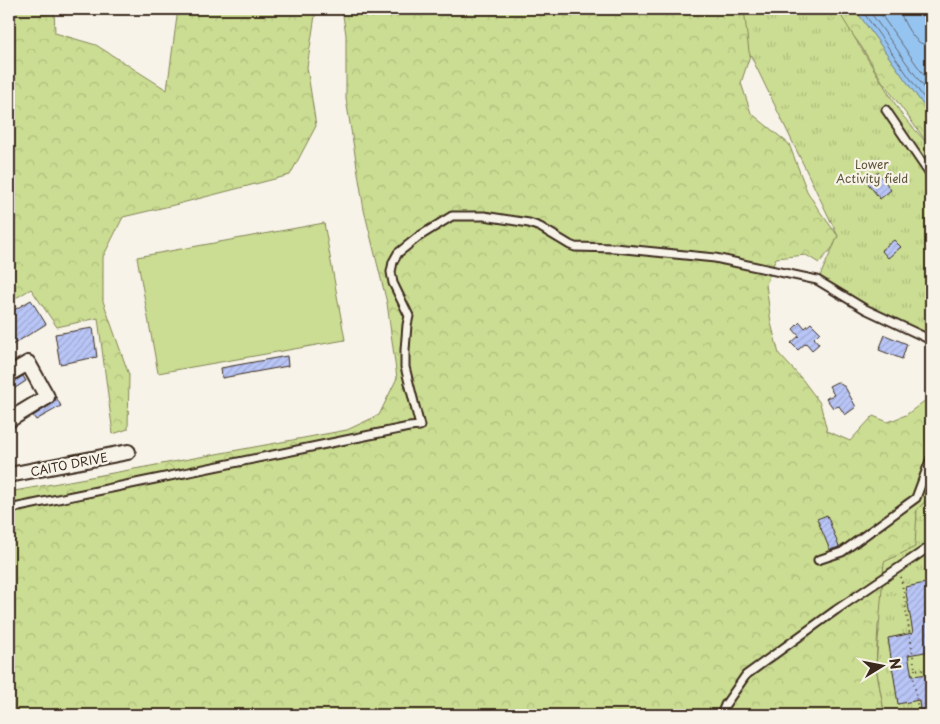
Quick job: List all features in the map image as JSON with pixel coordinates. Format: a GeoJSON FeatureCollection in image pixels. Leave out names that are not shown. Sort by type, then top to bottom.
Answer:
{"type":"FeatureCollection","features":[{"type":"Feature","properties":{"kind":"street"},"geometry":{"type":"LineString","coordinates":[[9,374],[28,363],[47,397],[9,420]]}},
{"type":"Feature","properties":{"kind":"street","name":"CAITO DRIVE"},"geometry":{"type":"LineString","coordinates":[[9,475],[128,452]]}},
{"type":"Feature","properties":{"kind":"lane"},"geometry":{"type":"LineString","coordinates":[[886,110],[931,176]]}},
{"type":"Feature","properties":{"kind":"lane"},"geometry":{"type":"LineString","coordinates":[[9,509],[420,426],[405,367],[404,350],[409,316],[396,289],[391,272],[393,262],[398,253],[418,237],[452,216],[484,216],[529,223],[540,227],[575,247],[614,248],[715,258],[818,280],[865,309],[931,340]]}},
{"type":"Feature","properties":{"kind":"lane"},"geometry":{"type":"LineString","coordinates":[[818,560],[842,552],[916,498],[931,458]]}},
{"type":"Feature","properties":{"kind":"lane"},"geometry":{"type":"LineString","coordinates":[[721,715],[746,675],[836,610],[931,546]]}},
{"type":"Feature","properties":{"kind":"path"},"geometry":{"type":"LineString","coordinates":[[900,567],[915,669],[913,674],[918,710]]}},
{"type":"Feature","properties":{"kind":"path"},"geometry":{"type":"LineString","coordinates":[[915,669],[931,671]]}},
{"type":"Feature","properties":{"kind":"green space"},"geometry":{"type":"Polygon","coordinates":[[[9,9],[54,9],[55,33],[96,45],[167,90],[178,9],[316,9],[307,67],[316,126],[290,175],[123,217],[103,257],[103,301],[129,375],[128,429],[113,434],[98,318],[57,327],[31,289],[9,302],[9,9]]]}},
{"type":"Feature","properties":{"kind":"green space"},"geometry":{"type":"Polygon","coordinates":[[[342,9],[745,9],[754,43],[741,83],[751,113],[789,144],[807,191],[838,236],[833,247],[819,263],[806,255],[776,258],[766,284],[771,323],[779,354],[802,379],[820,403],[827,431],[850,441],[873,416],[888,422],[906,415],[931,396],[931,495],[917,510],[916,547],[878,625],[876,667],[884,711],[878,715],[9,715],[9,492],[347,430],[379,415],[397,378],[387,303],[364,210],[346,99],[346,35],[342,9]]]}},
{"type":"Feature","properties":{"kind":"green space","name":"Lower Activity field"},"geometry":{"type":"Polygon","coordinates":[[[744,9],[837,9],[902,115],[931,148],[931,339],[864,308],[820,276],[838,236],[749,52],[744,9]]]}},
{"type":"Feature","properties":{"kind":"green space"},"geometry":{"type":"Polygon","coordinates":[[[833,9],[855,9],[931,116],[931,148],[882,81],[861,46],[833,9]]]}},
{"type":"Feature","properties":{"kind":"green space"},"geometry":{"type":"Polygon","coordinates":[[[324,223],[345,340],[158,373],[137,257],[324,223]]]}},
{"type":"Feature","properties":{"kind":"green space"},"geometry":{"type":"Polygon","coordinates":[[[931,495],[931,715],[878,715],[884,711],[876,667],[884,562],[915,547],[917,510],[931,495]]]}},
{"type":"Feature","properties":{"kind":"water"},"geometry":{"type":"Polygon","coordinates":[[[855,9],[918,9],[931,30],[931,116],[855,9]]]}},
{"type":"Feature","properties":{"kind":"building"},"geometry":{"type":"Polygon","coordinates":[[[878,172],[891,190],[880,199],[866,181],[878,172]]]}},
{"type":"Feature","properties":{"kind":"building"},"geometry":{"type":"Polygon","coordinates":[[[894,240],[901,247],[888,258],[881,250],[894,240]]]}},
{"type":"Feature","properties":{"kind":"building"},"geometry":{"type":"Polygon","coordinates":[[[31,300],[46,324],[9,347],[9,313],[31,300]]]}},
{"type":"Feature","properties":{"kind":"building"},"geometry":{"type":"Polygon","coordinates":[[[800,322],[805,328],[811,323],[820,332],[814,338],[819,344],[812,350],[806,343],[798,350],[791,343],[799,336],[793,329],[800,322]]]}},
{"type":"Feature","properties":{"kind":"building"},"geometry":{"type":"Polygon","coordinates":[[[93,328],[97,357],[60,364],[55,334],[93,328]]]}},
{"type":"Feature","properties":{"kind":"building"},"geometry":{"type":"Polygon","coordinates":[[[885,335],[907,344],[902,359],[879,350],[885,335]]]}},
{"type":"Feature","properties":{"kind":"building"},"geometry":{"type":"Polygon","coordinates":[[[287,356],[288,366],[222,378],[221,368],[287,356]]]}},
{"type":"Feature","properties":{"kind":"building"},"geometry":{"type":"Polygon","coordinates":[[[23,376],[26,381],[9,392],[9,383],[23,376]]]}},
{"type":"Feature","properties":{"kind":"building"},"geometry":{"type":"Polygon","coordinates":[[[837,382],[845,387],[856,407],[845,415],[839,406],[833,408],[826,398],[834,395],[829,386],[837,382]]]}},
{"type":"Feature","properties":{"kind":"building"},"geometry":{"type":"Polygon","coordinates":[[[56,397],[61,406],[36,420],[33,416],[52,404],[56,397]]]}},
{"type":"Feature","properties":{"kind":"building"},"geometry":{"type":"Polygon","coordinates":[[[827,515],[839,547],[830,550],[817,519],[827,515]]]}},
{"type":"Feature","properties":{"kind":"building"},"geometry":{"type":"Polygon","coordinates":[[[931,582],[931,651],[908,655],[912,676],[929,674],[931,708],[920,710],[919,700],[898,704],[888,638],[913,633],[905,587],[931,582]]]}}]}
